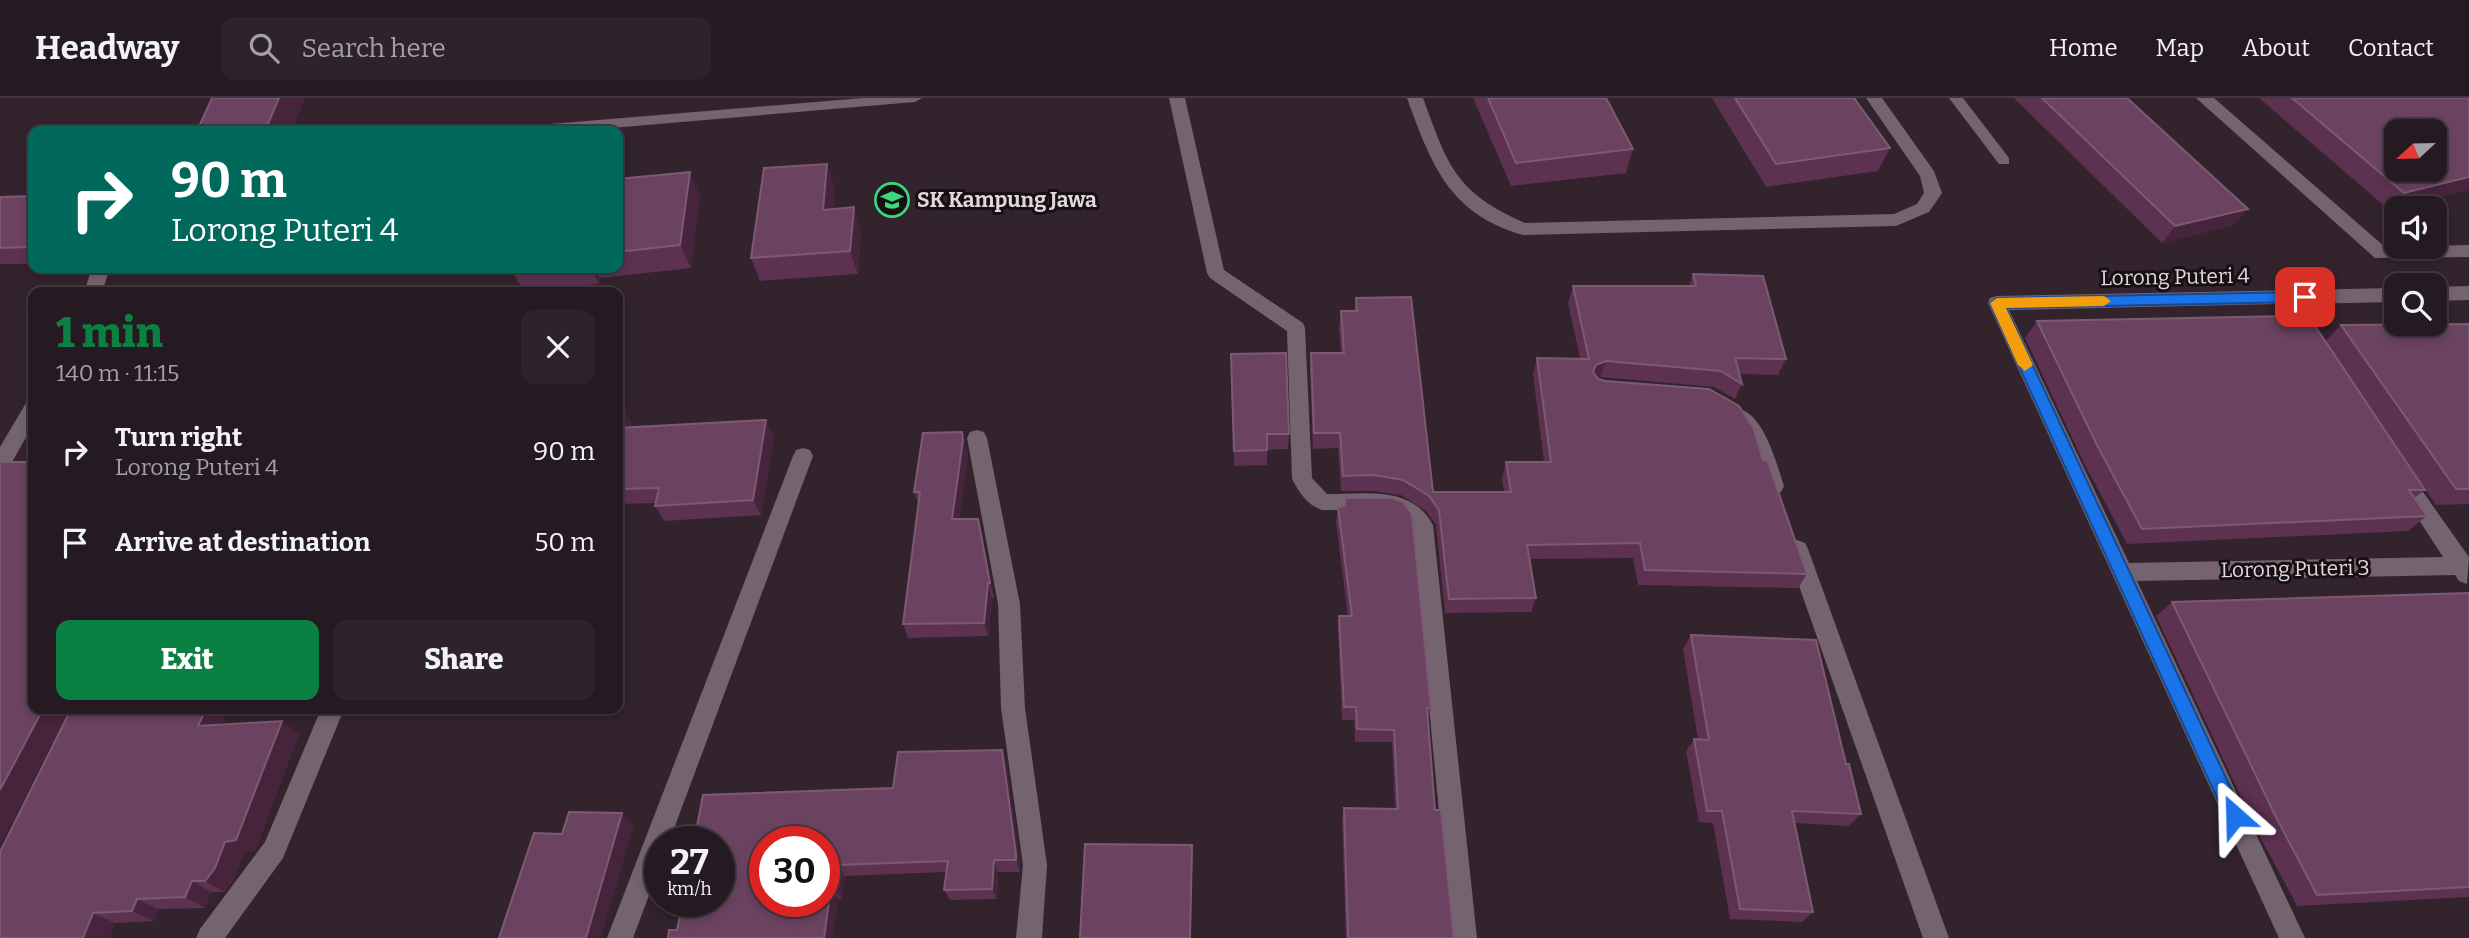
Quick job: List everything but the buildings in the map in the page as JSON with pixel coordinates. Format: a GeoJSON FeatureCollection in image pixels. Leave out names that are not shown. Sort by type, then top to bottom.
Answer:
{"type":"FeatureCollection","features":[{"type":"Feature","properties":{"kind":"street"},"geometry":{"type":"LineString","coordinates":[[1177,98],[1216,273],[1296,328],[1302,479],[1322,502],[1390,502],[1409,509],[1422,525],[1464,938]]}},
{"type":"Feature","properties":{"kind":"street"},"geometry":{"type":"LineString","coordinates":[[1415,98],[1441,167],[1460,195],[1489,216],[1523,229],[1896,220],[1923,208],[1933,193],[1928,175],[1874,98]]}},
{"type":"Feature","properties":{"kind":"street"},"geometry":{"type":"LineString","coordinates":[[2204,98],[2381,253],[2469,251]]}},
{"type":"Feature","properties":{"kind":"street"},"geometry":{"type":"LineString","coordinates":[[2447,294],[2469,293]]}},
{"type":"Feature","properties":{"kind":"street","name":"Lorong Puteri 4"},"geometry":{"type":"LineString","coordinates":[[2121,572],[1997,303],[2384,295]]}},
{"type":"Feature","properties":{"kind":"street"},"geometry":{"type":"LineString","coordinates":[[2282,297],[2326,364]]}},
{"type":"Feature","properties":{"kind":"street"},"geometry":{"type":"LineString","coordinates":[[1729,408],[1741,415],[1759,444],[1936,938]]}},
{"type":"Feature","properties":{"kind":"street"},"geometry":{"type":"LineString","coordinates":[[0,465],[28,417]]}},
{"type":"Feature","properties":{"kind":"street"},"geometry":{"type":"LineString","coordinates":[[977,438],[1009,604],[1013,708],[1035,865],[1029,938]]}},
{"type":"Feature","properties":{"kind":"street"},"geometry":{"type":"LineString","coordinates":[[2386,454],[2466,570]]}},
{"type":"Feature","properties":{"kind":"street"},"geometry":{"type":"LineString","coordinates":[[620,938],[803,456]]}},
{"type":"Feature","properties":{"kind":"street","name":"Lorong Puteri 3"},"geometry":{"type":"LineString","coordinates":[[2121,572],[2466,570]]}},
{"type":"Feature","properties":{"kind":"street"},"geometry":{"type":"LineString","coordinates":[[2121,572],[2292,938]]}},
{"type":"Feature","properties":{"kind":"street"},"geometry":{"type":"LineString","coordinates":[[209,938],[274,850],[330,714]]}},
{"type":"Feature","properties":{"kind":"lane"},"geometry":{"type":"LineString","coordinates":[[585,126],[915,98]]}},
{"type":"Feature","properties":{"kind":"lane"},"geometry":{"type":"LineString","coordinates":[[1956,98],[2004,161]]}},
{"type":"Feature","properties":{"kind":"slow traffic"},"geometry":{"type":"LineString","coordinates":[[2025,365],[1997,303],[2104,301]]}},
{"type":"Feature","properties":{"kind":"place","name":"SK Kampung Jawa"},"geometry":{"type":"Point","coordinates":[892,200]}},
{"type":"Feature","properties":{"kind":"route"},"geometry":{"type":"LineString","coordinates":[[2235,816],[1997,303],[2305,297]]}}]}
